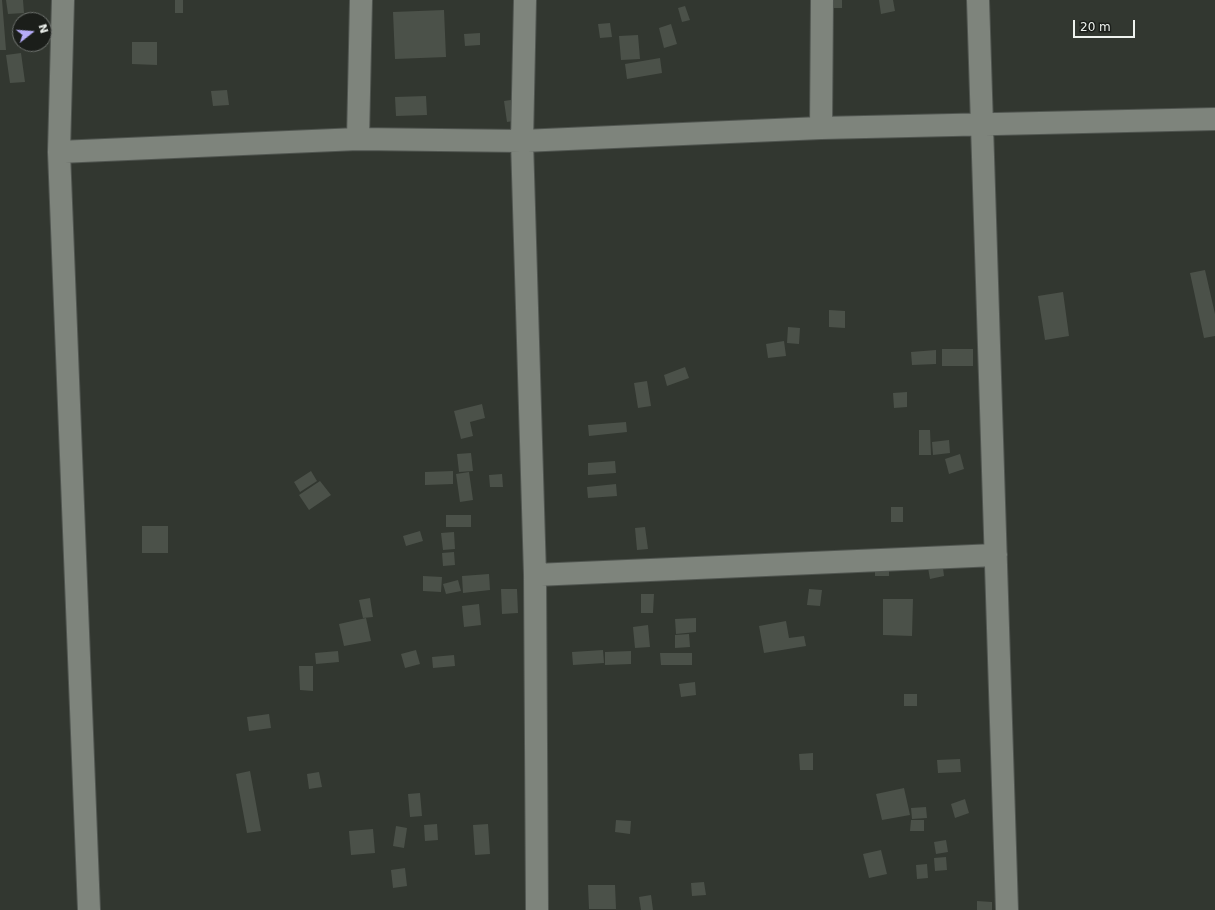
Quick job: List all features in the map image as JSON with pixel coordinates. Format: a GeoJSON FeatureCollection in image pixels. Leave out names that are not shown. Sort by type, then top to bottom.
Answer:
{"type":"FeatureCollection","features":[{"type":"Feature","properties":{"kind":"street"},"geometry":{"type":"LineString","coordinates":[[63,0],[59,152],[89,910]]}},
{"type":"Feature","properties":{"kind":"street"},"geometry":{"type":"LineString","coordinates":[[358,140],[360,0]]}},
{"type":"Feature","properties":{"kind":"street"},"geometry":{"type":"LineString","coordinates":[[524,0],[522,141],[535,575],[537,910]]}},
{"type":"Feature","properties":{"kind":"street"},"geometry":{"type":"LineString","coordinates":[[820,128],[822,0]]}},
{"type":"Feature","properties":{"kind":"street"},"geometry":{"type":"LineString","coordinates":[[978,0],[1007,910]]}},
{"type":"Feature","properties":{"kind":"street"},"geometry":{"type":"LineString","coordinates":[[59,152],[358,140],[522,141],[820,128],[1215,119]]}},
{"type":"Feature","properties":{"kind":"street"},"geometry":{"type":"LineString","coordinates":[[535,575],[996,554]]}},
{"type":"Feature","properties":{"kind":"building"},"geometry":{"type":"Polygon","coordinates":[[[0,0],[2,0],[6,50],[0,50],[0,0]]]}},
{"type":"Feature","properties":{"kind":"building"},"geometry":{"type":"Polygon","coordinates":[[[6,0],[23,0],[24,12],[12,12],[12,14],[8,14],[6,0]]]}},
{"type":"Feature","properties":{"kind":"building"},"geometry":{"type":"Polygon","coordinates":[[[175,0],[183,0],[183,13],[175,13],[175,0]]]}},
{"type":"Feature","properties":{"kind":"building"},"geometry":{"type":"Polygon","coordinates":[[[826,0],[842,0],[842,8],[825,8],[826,0]]]}},
{"type":"Feature","properties":{"kind":"building"},"geometry":{"type":"Polygon","coordinates":[[[879,0],[893,0],[895,11],[881,14],[879,0]]]}},
{"type":"Feature","properties":{"kind":"building"},"geometry":{"type":"Polygon","coordinates":[[[685,6],[690,20],[682,22],[678,8],[685,6]]]}},
{"type":"Feature","properties":{"kind":"building"},"geometry":{"type":"Polygon","coordinates":[[[444,10],[446,57],[395,59],[393,12],[444,10]]]}},
{"type":"Feature","properties":{"kind":"building"},"geometry":{"type":"Polygon","coordinates":[[[610,23],[612,37],[600,38],[598,24],[610,23]]]}},
{"type":"Feature","properties":{"kind":"building"},"geometry":{"type":"Polygon","coordinates":[[[671,24],[677,44],[664,48],[659,28],[671,24]]]}},
{"type":"Feature","properties":{"kind":"building"},"geometry":{"type":"Polygon","coordinates":[[[480,33],[480,45],[465,46],[464,34],[480,33]]]}},
{"type":"Feature","properties":{"kind":"building"},"geometry":{"type":"Polygon","coordinates":[[[638,35],[640,59],[621,60],[619,36],[638,35]]]}},
{"type":"Feature","properties":{"kind":"building"},"geometry":{"type":"Polygon","coordinates":[[[132,42],[157,42],[157,65],[132,64],[132,42]]]}},
{"type":"Feature","properties":{"kind":"building"},"geometry":{"type":"Polygon","coordinates":[[[21,53],[25,82],[10,83],[6,55],[21,53]]]}},
{"type":"Feature","properties":{"kind":"building"},"geometry":{"type":"Polygon","coordinates":[[[660,58],[662,73],[627,79],[625,64],[660,58]]]}},
{"type":"Feature","properties":{"kind":"building"},"geometry":{"type":"Polygon","coordinates":[[[227,90],[229,105],[213,106],[211,91],[227,90]]]}},
{"type":"Feature","properties":{"kind":"building"},"geometry":{"type":"Polygon","coordinates":[[[426,96],[427,115],[396,116],[395,97],[426,96]]]}},
{"type":"Feature","properties":{"kind":"building"},"geometry":{"type":"Polygon","coordinates":[[[517,99],[520,120],[507,122],[504,101],[517,99]]]}},
{"type":"Feature","properties":{"kind":"building"},"geometry":{"type":"Polygon","coordinates":[[[1205,270],[1215,314],[1215,336],[1204,338],[1190,273],[1205,270]]]}},
{"type":"Feature","properties":{"kind":"building"},"geometry":{"type":"Polygon","coordinates":[[[1063,292],[1069,336],[1045,340],[1038,296],[1063,292]]]}},
{"type":"Feature","properties":{"kind":"building"},"geometry":{"type":"Polygon","coordinates":[[[829,310],[845,311],[845,328],[829,327],[829,310]]]}},
{"type":"Feature","properties":{"kind":"building"},"geometry":{"type":"Polygon","coordinates":[[[788,327],[800,328],[799,344],[787,343],[788,327]]]}},
{"type":"Feature","properties":{"kind":"building"},"geometry":{"type":"Polygon","coordinates":[[[784,341],[786,356],[768,358],[766,344],[784,341]]]}},
{"type":"Feature","properties":{"kind":"building"},"geometry":{"type":"Polygon","coordinates":[[[942,349],[973,349],[973,366],[942,366],[942,349]]]}},
{"type":"Feature","properties":{"kind":"building"},"geometry":{"type":"Polygon","coordinates":[[[936,350],[936,364],[912,365],[911,352],[936,350]]]}},
{"type":"Feature","properties":{"kind":"building"},"geometry":{"type":"Polygon","coordinates":[[[685,367],[689,378],[667,386],[664,375],[685,367]]]}},
{"type":"Feature","properties":{"kind":"building"},"geometry":{"type":"Polygon","coordinates":[[[647,381],[651,406],[638,408],[634,383],[647,381]]]}},
{"type":"Feature","properties":{"kind":"building"},"geometry":{"type":"Polygon","coordinates":[[[907,392],[907,407],[894,408],[893,393],[907,392]]]}},
{"type":"Feature","properties":{"kind":"building"},"geometry":{"type":"Polygon","coordinates":[[[482,404],[485,418],[470,422],[473,436],[461,439],[454,411],[482,404]]]}},
{"type":"Feature","properties":{"kind":"building"},"geometry":{"type":"Polygon","coordinates":[[[626,422],[627,432],[589,436],[588,425],[626,422]]]}},
{"type":"Feature","properties":{"kind":"building"},"geometry":{"type":"Polygon","coordinates":[[[919,430],[930,430],[931,455],[919,455],[919,430]]]}},
{"type":"Feature","properties":{"kind":"building"},"geometry":{"type":"Polygon","coordinates":[[[949,440],[950,453],[933,455],[932,442],[949,440]]]}},
{"type":"Feature","properties":{"kind":"building"},"geometry":{"type":"Polygon","coordinates":[[[471,453],[473,471],[459,472],[457,454],[471,453]]]}},
{"type":"Feature","properties":{"kind":"building"},"geometry":{"type":"Polygon","coordinates":[[[960,454],[964,469],[949,474],[945,459],[960,454]]]}},
{"type":"Feature","properties":{"kind":"building"},"geometry":{"type":"Polygon","coordinates":[[[615,461],[616,473],[588,475],[588,463],[615,461]]]}},
{"type":"Feature","properties":{"kind":"building"},"geometry":{"type":"Polygon","coordinates":[[[311,471],[317,481],[300,492],[294,482],[311,471]]]}},
{"type":"Feature","properties":{"kind":"building"},"geometry":{"type":"Polygon","coordinates":[[[453,471],[453,484],[425,485],[425,472],[453,471]]]}},
{"type":"Feature","properties":{"kind":"building"},"geometry":{"type":"Polygon","coordinates":[[[469,472],[473,500],[460,502],[456,474],[469,472]]]}},
{"type":"Feature","properties":{"kind":"building"},"geometry":{"type":"Polygon","coordinates":[[[502,474],[503,487],[490,487],[489,475],[502,474]]]}},
{"type":"Feature","properties":{"kind":"building"},"geometry":{"type":"Polygon","coordinates":[[[320,481],[331,495],[309,510],[299,495],[320,481]]]}},
{"type":"Feature","properties":{"kind":"building"},"geometry":{"type":"Polygon","coordinates":[[[616,484],[617,496],[588,498],[587,487],[616,484]]]}},
{"type":"Feature","properties":{"kind":"building"},"geometry":{"type":"Polygon","coordinates":[[[891,507],[903,507],[903,522],[891,522],[891,507]]]}},
{"type":"Feature","properties":{"kind":"building"},"geometry":{"type":"Polygon","coordinates":[[[446,515],[471,515],[471,527],[446,527],[446,515]]]}},
{"type":"Feature","properties":{"kind":"building"},"geometry":{"type":"Polygon","coordinates":[[[142,526],[168,526],[168,553],[142,553],[142,526]]]}},
{"type":"Feature","properties":{"kind":"building"},"geometry":{"type":"Polygon","coordinates":[[[645,527],[648,549],[637,550],[635,528],[645,527]]]}},
{"type":"Feature","properties":{"kind":"building"},"geometry":{"type":"Polygon","coordinates":[[[420,531],[423,541],[406,546],[403,536],[420,531]]]}},
{"type":"Feature","properties":{"kind":"building"},"geometry":{"type":"Polygon","coordinates":[[[454,532],[455,549],[443,550],[441,533],[454,532]]]}},
{"type":"Feature","properties":{"kind":"building"},"geometry":{"type":"Polygon","coordinates":[[[454,552],[455,565],[443,566],[442,553],[454,552]]]}},
{"type":"Feature","properties":{"kind":"building"},"geometry":{"type":"Polygon","coordinates":[[[875,560],[889,560],[889,576],[875,576],[875,560]]]}},
{"type":"Feature","properties":{"kind":"building"},"geometry":{"type":"Polygon","coordinates":[[[942,560],[944,576],[930,579],[927,562],[942,560]]]}},
{"type":"Feature","properties":{"kind":"building"},"geometry":{"type":"Polygon","coordinates":[[[489,574],[490,590],[463,593],[462,576],[489,574]]]}},
{"type":"Feature","properties":{"kind":"building"},"geometry":{"type":"Polygon","coordinates":[[[423,576],[442,577],[441,592],[423,591],[423,576]]]}},
{"type":"Feature","properties":{"kind":"building"},"geometry":{"type":"Polygon","coordinates":[[[458,580],[461,591],[446,594],[443,584],[458,580]]]}},
{"type":"Feature","properties":{"kind":"building"},"geometry":{"type":"Polygon","coordinates":[[[501,589],[517,589],[518,613],[502,614],[501,589]]]}},
{"type":"Feature","properties":{"kind":"building"},"geometry":{"type":"Polygon","coordinates":[[[809,589],[822,590],[820,606],[807,605],[809,589]]]}},
{"type":"Feature","properties":{"kind":"building"},"geometry":{"type":"Polygon","coordinates":[[[641,594],[654,594],[653,613],[641,613],[641,594]]]}},
{"type":"Feature","properties":{"kind":"building"},"geometry":{"type":"Polygon","coordinates":[[[370,598],[373,617],[363,618],[359,600],[370,598]]]}},
{"type":"Feature","properties":{"kind":"building"},"geometry":{"type":"Polygon","coordinates":[[[883,599],[913,599],[912,636],[883,635],[883,599]]]}},
{"type":"Feature","properties":{"kind":"building"},"geometry":{"type":"Polygon","coordinates":[[[479,604],[481,625],[464,627],[462,606],[479,604]]]}},
{"type":"Feature","properties":{"kind":"building"},"geometry":{"type":"Polygon","coordinates":[[[366,618],[371,641],[344,646],[339,624],[366,618]]]}},
{"type":"Feature","properties":{"kind":"building"},"geometry":{"type":"Polygon","coordinates":[[[696,618],[696,632],[676,634],[675,619],[696,618]]]}},
{"type":"Feature","properties":{"kind":"building"},"geometry":{"type":"Polygon","coordinates":[[[786,621],[789,638],[804,636],[806,646],[764,653],[759,626],[786,621]]]}},
{"type":"Feature","properties":{"kind":"building"},"geometry":{"type":"Polygon","coordinates":[[[648,625],[650,647],[635,648],[633,627],[648,625]]]}},
{"type":"Feature","properties":{"kind":"building"},"geometry":{"type":"Polygon","coordinates":[[[689,634],[690,647],[675,648],[675,635],[689,634]]]}},
{"type":"Feature","properties":{"kind":"building"},"geometry":{"type":"Polygon","coordinates":[[[416,650],[420,664],[405,668],[401,654],[416,650]]]}},
{"type":"Feature","properties":{"kind":"building"},"geometry":{"type":"Polygon","coordinates":[[[603,650],[604,663],[573,665],[572,652],[603,650]]]}},
{"type":"Feature","properties":{"kind":"building"},"geometry":{"type":"Polygon","coordinates":[[[338,651],[339,662],[316,664],[315,653],[338,651]]]}},
{"type":"Feature","properties":{"kind":"building"},"geometry":{"type":"Polygon","coordinates":[[[631,651],[631,664],[605,665],[605,652],[631,651]]]}},
{"type":"Feature","properties":{"kind":"building"},"geometry":{"type":"Polygon","coordinates":[[[660,653],[692,653],[692,665],[661,665],[660,653]]]}},
{"type":"Feature","properties":{"kind":"building"},"geometry":{"type":"Polygon","coordinates":[[[454,655],[455,666],[433,668],[432,657],[454,655]]]}},
{"type":"Feature","properties":{"kind":"building"},"geometry":{"type":"Polygon","coordinates":[[[299,666],[313,666],[313,691],[300,690],[299,666]]]}},
{"type":"Feature","properties":{"kind":"building"},"geometry":{"type":"Polygon","coordinates":[[[695,682],[696,695],[681,697],[679,684],[695,682]]]}},
{"type":"Feature","properties":{"kind":"building"},"geometry":{"type":"Polygon","coordinates":[[[904,694],[917,694],[917,706],[904,706],[904,694]]]}},
{"type":"Feature","properties":{"kind":"building"},"geometry":{"type":"Polygon","coordinates":[[[269,714],[271,728],[249,731],[247,717],[269,714]]]}},
{"type":"Feature","properties":{"kind":"building"},"geometry":{"type":"Polygon","coordinates":[[[813,753],[813,770],[800,770],[799,754],[813,753]]]}},
{"type":"Feature","properties":{"kind":"building"},"geometry":{"type":"Polygon","coordinates":[[[960,759],[961,772],[938,773],[937,760],[960,759]]]}},
{"type":"Feature","properties":{"kind":"building"},"geometry":{"type":"Polygon","coordinates":[[[250,771],[261,831],[247,833],[236,774],[250,771]]]}},
{"type":"Feature","properties":{"kind":"building"},"geometry":{"type":"Polygon","coordinates":[[[319,772],[322,787],[309,789],[307,774],[319,772]]]}},
{"type":"Feature","properties":{"kind":"building"},"geometry":{"type":"Polygon","coordinates":[[[904,788],[910,815],[882,820],[876,794],[904,788]]]}},
{"type":"Feature","properties":{"kind":"building"},"geometry":{"type":"Polygon","coordinates":[[[420,793],[422,816],[410,817],[408,794],[420,793]]]}},
{"type":"Feature","properties":{"kind":"building"},"geometry":{"type":"Polygon","coordinates":[[[965,799],[969,813],[955,818],[951,804],[965,799]]]}},
{"type":"Feature","properties":{"kind":"building"},"geometry":{"type":"Polygon","coordinates":[[[926,807],[927,818],[912,819],[911,808],[926,807]]]}},
{"type":"Feature","properties":{"kind":"building"},"geometry":{"type":"Polygon","coordinates":[[[616,820],[631,821],[630,834],[615,832],[616,820]]]}},
{"type":"Feature","properties":{"kind":"building"},"geometry":{"type":"Polygon","coordinates":[[[911,820],[924,820],[924,831],[910,831],[911,820]]]}},
{"type":"Feature","properties":{"kind":"building"},"geometry":{"type":"Polygon","coordinates":[[[437,824],[438,840],[425,841],[424,825],[437,824]]]}},
{"type":"Feature","properties":{"kind":"building"},"geometry":{"type":"Polygon","coordinates":[[[488,824],[490,854],[475,855],[473,825],[488,824]]]}},
{"type":"Feature","properties":{"kind":"building"},"geometry":{"type":"Polygon","coordinates":[[[396,826],[407,828],[404,848],[393,846],[396,826]]]}},
{"type":"Feature","properties":{"kind":"building"},"geometry":{"type":"Polygon","coordinates":[[[373,829],[375,853],[351,855],[349,831],[373,829]]]}},
{"type":"Feature","properties":{"kind":"building"},"geometry":{"type":"Polygon","coordinates":[[[946,840],[948,852],[936,854],[934,842],[946,840]]]}},
{"type":"Feature","properties":{"kind":"building"},"geometry":{"type":"Polygon","coordinates":[[[881,850],[887,874],[869,878],[863,854],[881,850]]]}},
{"type":"Feature","properties":{"kind":"building"},"geometry":{"type":"Polygon","coordinates":[[[946,857],[947,870],[935,871],[934,858],[946,857]]]}},
{"type":"Feature","properties":{"kind":"building"},"geometry":{"type":"Polygon","coordinates":[[[927,864],[928,878],[917,879],[916,865],[927,864]]]}},
{"type":"Feature","properties":{"kind":"building"},"geometry":{"type":"Polygon","coordinates":[[[405,868],[407,886],[393,888],[391,870],[405,868]]]}},
{"type":"Feature","properties":{"kind":"building"},"geometry":{"type":"Polygon","coordinates":[[[704,882],[706,895],[692,896],[691,883],[704,882]]]}},
{"type":"Feature","properties":{"kind":"building"},"geometry":{"type":"Polygon","coordinates":[[[588,885],[615,885],[616,909],[589,909],[588,885]]]}},
{"type":"Feature","properties":{"kind":"building"},"geometry":{"type":"Polygon","coordinates":[[[651,895],[653,910],[641,910],[639,897],[651,895]]]}},
{"type":"Feature","properties":{"kind":"building"},"geometry":{"type":"Polygon","coordinates":[[[977,901],[992,902],[992,910],[977,910],[977,901]]]}}]}
